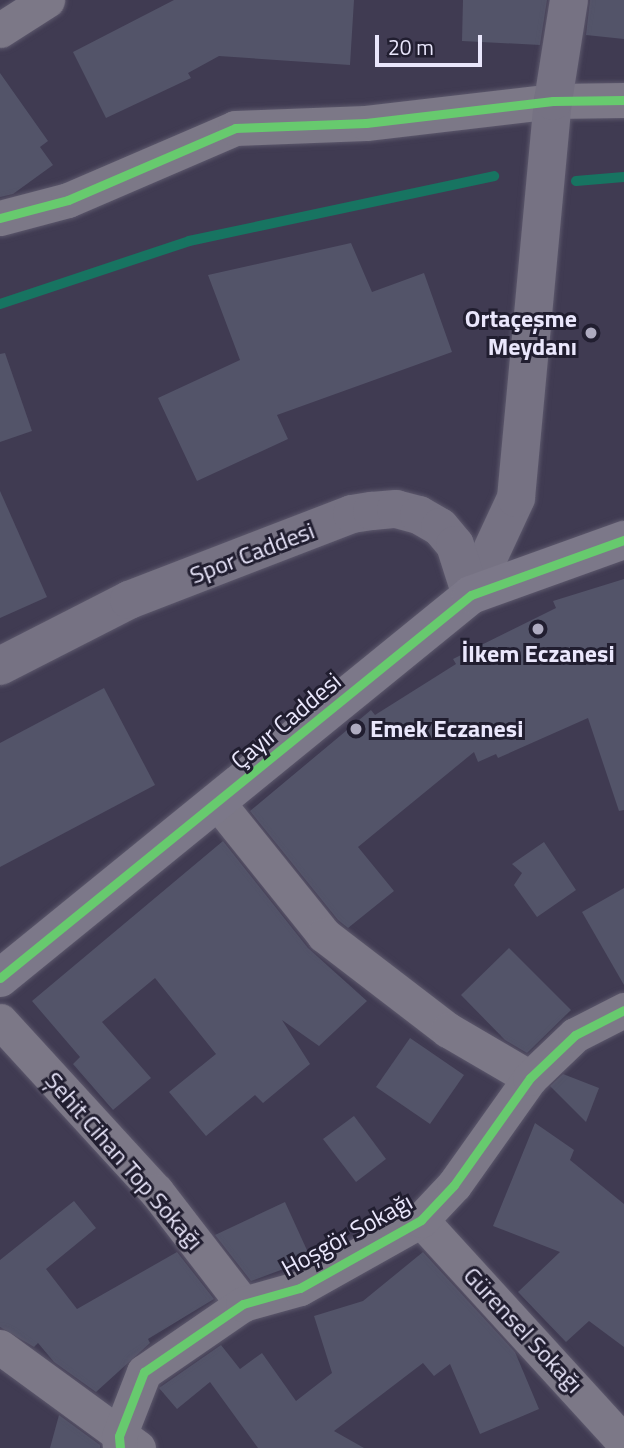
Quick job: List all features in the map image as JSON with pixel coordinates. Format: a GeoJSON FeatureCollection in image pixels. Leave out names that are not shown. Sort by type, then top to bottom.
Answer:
{"type":"FeatureCollection","features":[{"type":"Feature","properties":{"kind":"main road","name":"Çayır Caddesi"},"geometry":{"type":"LineString","coordinates":[[0,978],[471,595],[624,540]]}},
{"type":"Feature","properties":{"kind":"street"},"geometry":{"type":"LineString","coordinates":[[0,30],[47,0]]}},
{"type":"Feature","properties":{"kind":"street"},"geometry":{"type":"LineString","coordinates":[[471,595],[516,498],[553,101],[569,0]]}},
{"type":"Feature","properties":{"kind":"street"},"geometry":{"type":"LineString","coordinates":[[0,218],[68,201],[235,128],[366,123],[553,101],[624,100]]}},
{"type":"Feature","properties":{"kind":"street","name":"Spor Caddesi"},"geometry":{"type":"LineString","coordinates":[[0,666],[129,600],[352,514],[396,509],[419,515],[439,527],[455,545],[471,595]]}},
{"type":"Feature","properties":{"kind":"street"},"geometry":{"type":"LineString","coordinates":[[218,803],[324,935],[448,1030],[530,1078]]}},
{"type":"Feature","properties":{"kind":"street","name":"Hoşgör Sokağı"},"geometry":{"type":"LineString","coordinates":[[126,1444],[144,1372],[243,1304],[300,1288],[421,1220],[454,1185],[530,1078],[575,1035],[624,1010]]}},
{"type":"Feature","properties":{"kind":"street","name":"Şehit Cihan Top Sokağı"},"geometry":{"type":"LineString","coordinates":[[0,1021],[156,1191],[243,1304]]}},
{"type":"Feature","properties":{"kind":"street","name":"Gürensel Sokağı"},"geometry":{"type":"LineString","coordinates":[[421,1220],[624,1442]]}},
{"type":"Feature","properties":{"kind":"street"},"geometry":{"type":"LineString","coordinates":[[0,1347],[126,1444]]}},
{"type":"Feature","properties":{"kind":"building"},"geometry":{"type":"Polygon","coordinates":[[[174,0],[354,0],[350,65],[219,56],[188,73],[191,78],[106,118],[73,52],[174,0]]]}},
{"type":"Feature","properties":{"kind":"building"},"geometry":{"type":"Polygon","coordinates":[[[463,0],[547,0],[540,45],[462,41],[463,0]]]}},
{"type":"Feature","properties":{"kind":"building"},"geometry":{"type":"Polygon","coordinates":[[[590,0],[624,0],[624,39],[586,35],[590,0]]]}},
{"type":"Feature","properties":{"kind":"building"},"geometry":{"type":"Polygon","coordinates":[[[0,73],[48,141],[40,147],[53,165],[13,194],[0,197],[0,73]]]}},
{"type":"Feature","properties":{"kind":"building"},"geometry":{"type":"Polygon","coordinates":[[[351,243],[372,292],[424,273],[452,352],[277,415],[288,439],[197,481],[158,398],[240,360],[208,275],[351,243]]]}},
{"type":"Feature","properties":{"kind":"building"},"geometry":{"type":"Polygon","coordinates":[[[5,353],[32,431],[0,442],[0,354],[5,353]]]}},
{"type":"Feature","properties":{"kind":"building"},"geometry":{"type":"Polygon","coordinates":[[[0,491],[47,597],[0,618],[0,491]]]}},
{"type":"Feature","properties":{"kind":"building"},"geometry":{"type":"Polygon","coordinates":[[[624,579],[624,810],[619,811],[588,718],[498,758],[496,754],[478,762],[474,752],[358,847],[394,891],[348,928],[338,920],[250,811],[371,710],[375,715],[456,664],[453,659],[556,608],[553,601],[624,579]]]}},
{"type":"Feature","properties":{"kind":"building"},"geometry":{"type":"Polygon","coordinates":[[[104,688],[155,785],[0,867],[0,743],[104,688]]]}},
{"type":"Feature","properties":{"kind":"building"},"geometry":{"type":"Polygon","coordinates":[[[223,841],[308,948],[367,1001],[319,1046],[282,1020],[310,1064],[263,1103],[255,1095],[206,1136],[169,1092],[216,1054],[155,978],[102,1022],[151,1078],[113,1110],[73,1064],[80,1057],[32,1001],[223,841]]]}},
{"type":"Feature","properties":{"kind":"building"},"geometry":{"type":"Polygon","coordinates":[[[544,842],[576,890],[537,917],[514,885],[522,873],[512,864],[544,842]]]}},
{"type":"Feature","properties":{"kind":"building"},"geometry":{"type":"Polygon","coordinates":[[[624,888],[624,985],[582,912],[624,888]]]}},
{"type":"Feature","properties":{"kind":"building"},"geometry":{"type":"Polygon","coordinates":[[[509,948],[571,1010],[527,1053],[505,1040],[461,995],[509,948]]]}},
{"type":"Feature","properties":{"kind":"building"},"geometry":{"type":"Polygon","coordinates":[[[410,1038],[464,1075],[430,1124],[376,1087],[410,1038]]]}},
{"type":"Feature","properties":{"kind":"building"},"geometry":{"type":"Polygon","coordinates":[[[563,1074],[599,1088],[586,1122],[550,1086],[563,1074]]]}},
{"type":"Feature","properties":{"kind":"building"},"geometry":{"type":"Polygon","coordinates":[[[354,1116],[386,1159],[356,1182],[323,1139],[354,1116]]]}},
{"type":"Feature","properties":{"kind":"building"},"geometry":{"type":"Polygon","coordinates":[[[535,1123],[574,1150],[570,1160],[624,1204],[624,1347],[589,1321],[566,1342],[518,1292],[560,1252],[493,1226],[535,1123]]]}},
{"type":"Feature","properties":{"kind":"building"},"geometry":{"type":"Polygon","coordinates":[[[74,1201],[96,1228],[46,1269],[77,1309],[177,1252],[214,1299],[148,1339],[150,1343],[96,1392],[54,1362],[38,1343],[34,1347],[0,1327],[0,1260],[74,1201]]]}},
{"type":"Feature","properties":{"kind":"building"},"geometry":{"type":"Polygon","coordinates":[[[285,1202],[311,1259],[251,1281],[215,1235],[285,1202]]]}},
{"type":"Feature","properties":{"kind":"building"},"geometry":{"type":"Polygon","coordinates":[[[423,1252],[515,1352],[539,1409],[480,1434],[450,1364],[434,1376],[423,1363],[334,1431],[364,1448],[258,1448],[210,1382],[177,1409],[159,1388],[221,1345],[240,1369],[262,1353],[296,1401],[332,1373],[314,1316],[363,1301],[423,1252]]]}},
{"type":"Feature","properties":{"kind":"building"},"geometry":{"type":"Polygon","coordinates":[[[59,1415],[100,1445],[100,1448],[50,1448],[59,1415]]]}},
{"type":"Feature","properties":{"kind":"waterway"},"geometry":{"type":"LineString","coordinates":[[0,304],[189,241],[494,176]]}},
{"type":"Feature","properties":{"kind":"waterway"},"geometry":{"type":"LineString","coordinates":[[576,181],[624,177]]}},
{"type":"Feature","properties":{"kind":"cycle path"},"geometry":{"type":"LineString","coordinates":[[0,218],[68,200],[235,128],[366,123],[553,101],[624,100]]}},
{"type":"Feature","properties":{"kind":"cycle path"},"geometry":{"type":"LineString","coordinates":[[0,978],[471,595],[624,540]]}},
{"type":"Feature","properties":{"kind":"cycle path"},"geometry":{"type":"LineString","coordinates":[[120,1448],[119,1436],[144,1372],[243,1304],[300,1288],[421,1220],[454,1185],[530,1078],[575,1035],[624,1010]]}},
{"type":"Feature","properties":{"kind":"place","name":"Ortaçeşme Meydanı"},"geometry":{"type":"Point","coordinates":[591,333]}},
{"type":"Feature","properties":{"kind":"place","name":"İlkem Eczanesi"},"geometry":{"type":"Point","coordinates":[538,629]}},
{"type":"Feature","properties":{"kind":"place","name":"Emek Eczanesi"},"geometry":{"type":"Point","coordinates":[356,729]}}]}
